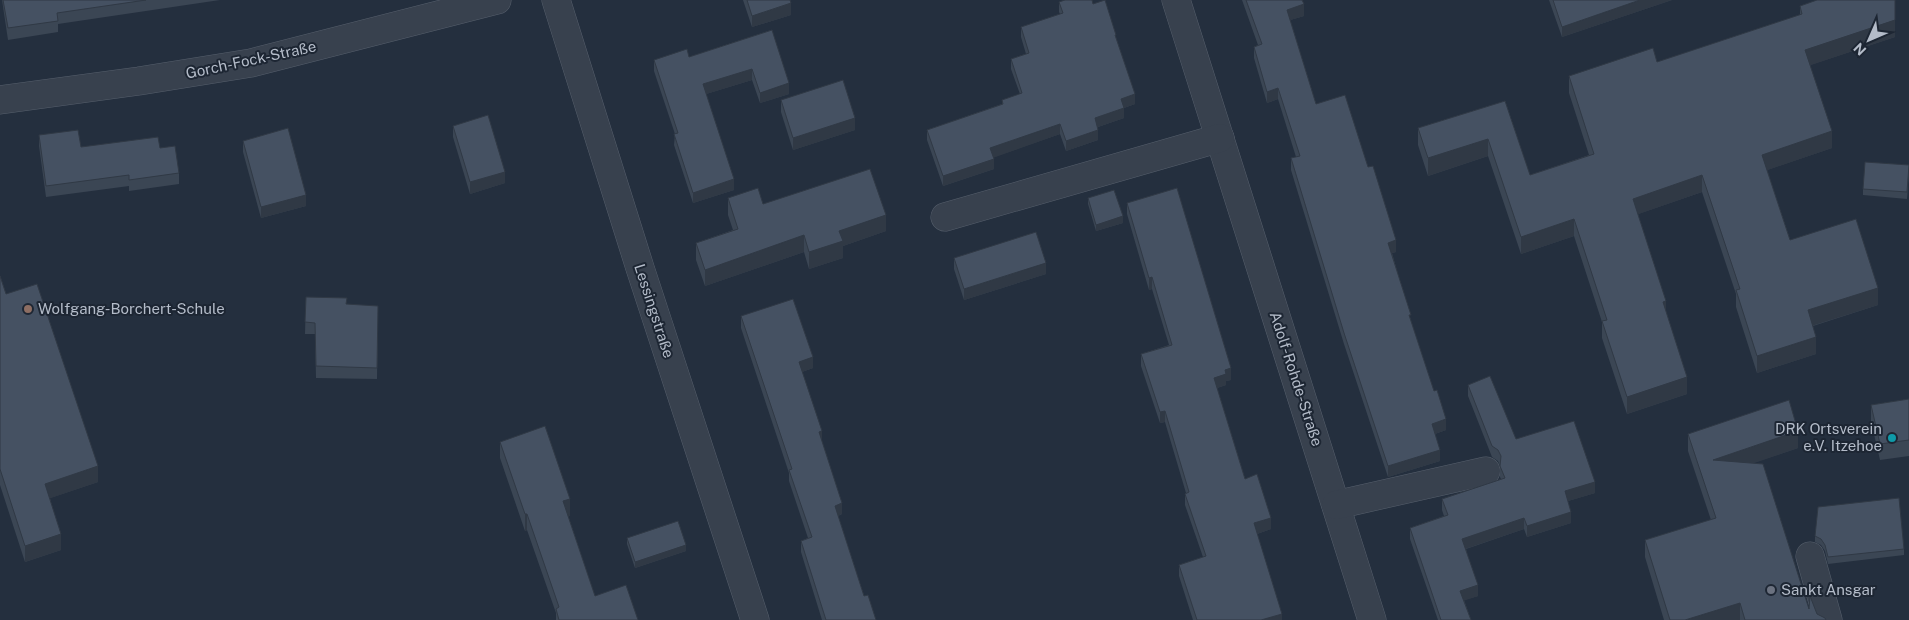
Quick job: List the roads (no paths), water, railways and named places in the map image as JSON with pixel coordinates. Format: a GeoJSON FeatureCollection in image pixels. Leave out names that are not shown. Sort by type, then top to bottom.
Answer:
{"type":"FeatureCollection","features":[{"type":"Feature","properties":{"kind":"street","name":"Gorch-Fock-Straße"},"geometry":{"type":"LineString","coordinates":[[0,100],[139,82],[251,63],[498,0]]}},
{"type":"Feature","properties":{"kind":"street","name":"Lessingstraße"},"geometry":{"type":"LineString","coordinates":[[556,0],[640,268],[754,620]]}},
{"type":"Feature","properties":{"kind":"street","name":"Adolf-Rohde-Straße"},"geometry":{"type":"LineString","coordinates":[[1176,0],[1372,620]]}},
{"type":"Feature","properties":{"kind":"street"},"geometry":{"type":"LineString","coordinates":[[945,217],[1220,138]]}},
{"type":"Feature","properties":{"kind":"street"},"geometry":{"type":"LineString","coordinates":[[1336,505],[1486,471]]}},
{"type":"Feature","properties":{"kind":"street"},"geometry":{"type":"LineString","coordinates":[[1810,556],[1828,620]]}},
{"type":"Feature","properties":{"kind":"place","name":"Wolfgang-Borchert-Schule"},"geometry":{"type":"Point","coordinates":[28,309]}},
{"type":"Feature","properties":{"kind":"place","name":"DRK Ortsverein e.V. Itzehoe"},"geometry":{"type":"Point","coordinates":[1892,438]}},
{"type":"Feature","properties":{"kind":"place","name":"Sankt Ansgar"},"geometry":{"type":"Point","coordinates":[1771,590]}}]}
